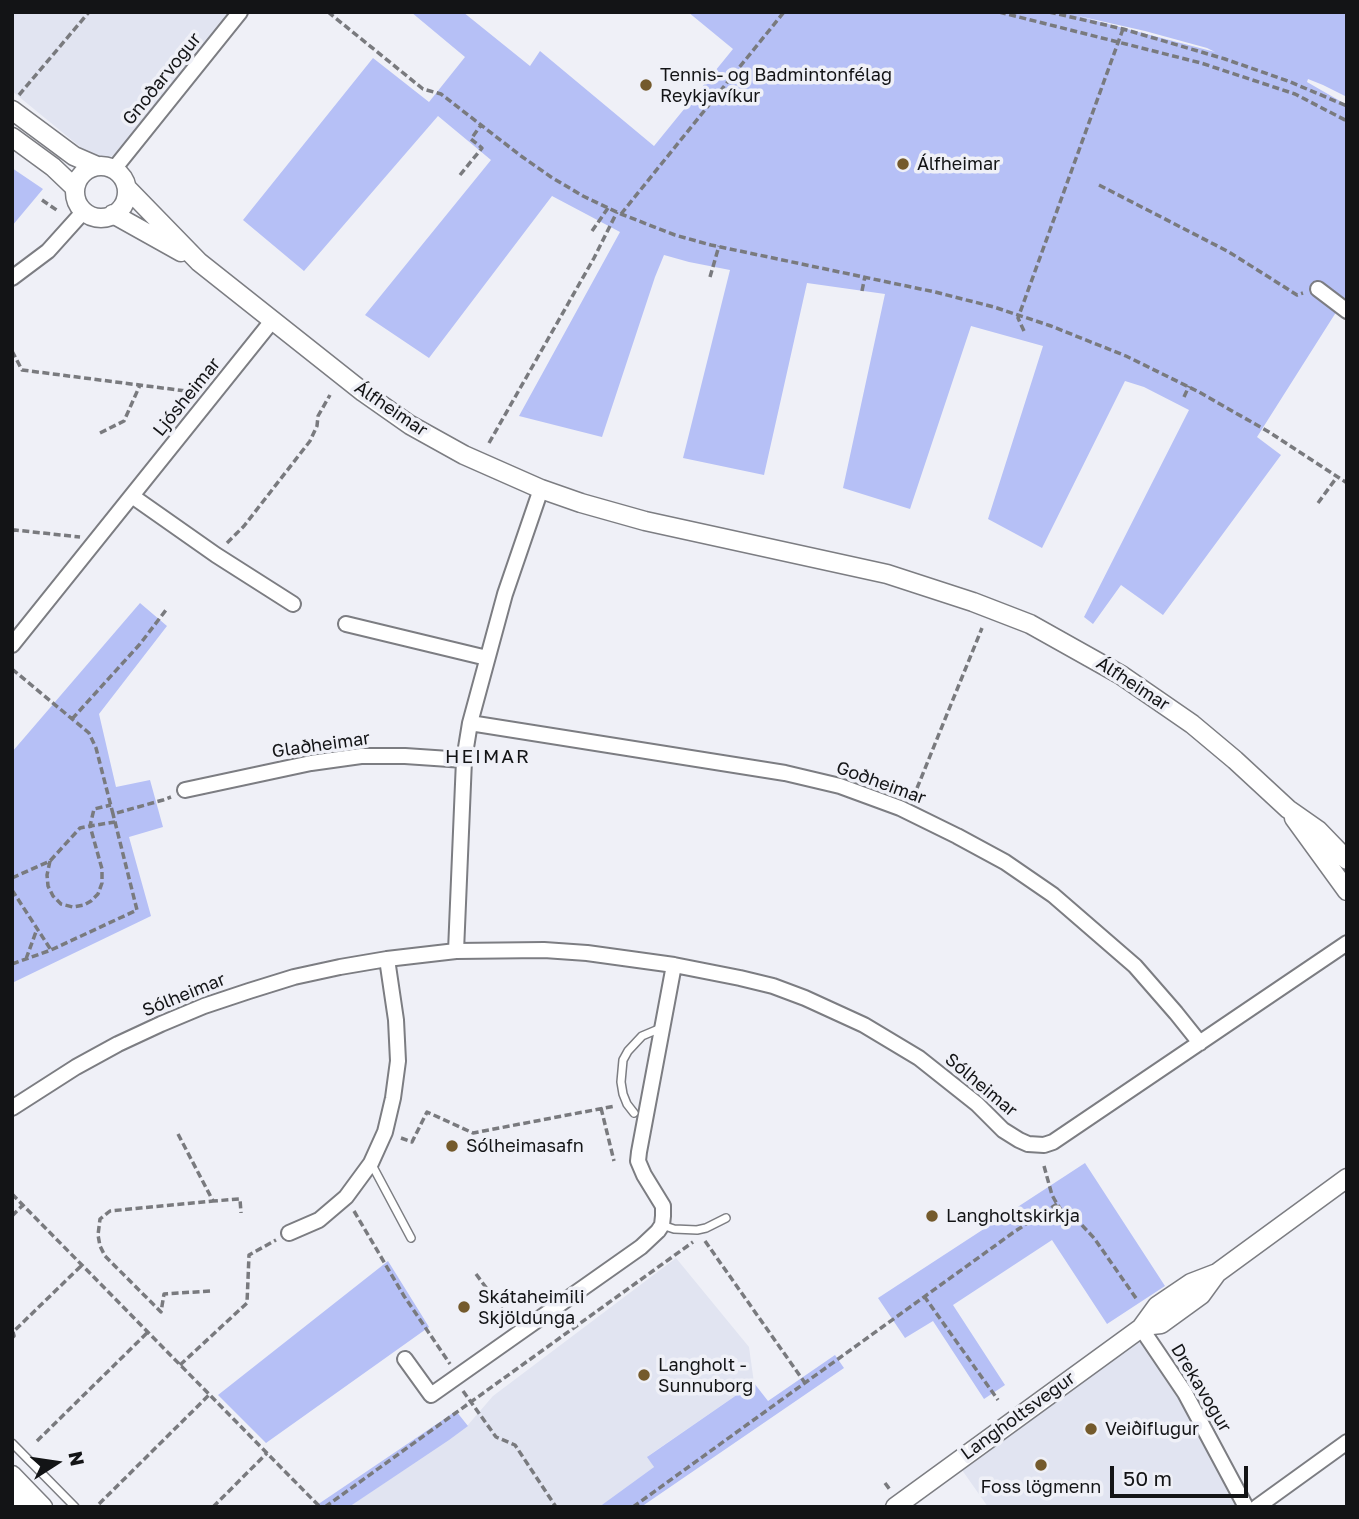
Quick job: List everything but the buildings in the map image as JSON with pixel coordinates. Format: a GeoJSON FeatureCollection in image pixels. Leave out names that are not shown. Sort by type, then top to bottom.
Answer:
{"type":"FeatureCollection","features":[{"type":"Feature","properties":{"kind":"street","name":"Gnoðarvogur"},"geometry":{"type":"LineString","coordinates":[[106,168],[240,12]]}},
{"type":"Feature","properties":{"kind":"street"},"geometry":{"type":"LineString","coordinates":[[16,103],[74,156],[106,168],[125,180],[127,188],[124,203],[113,215],[90,215],[79,204],[75,188],[78,180],[89,168],[106,168]]}},
{"type":"Feature","properties":{"kind":"street"},"geometry":{"type":"LineString","coordinates":[[12,137],[53,166],[75,188]]}},
{"type":"Feature","properties":{"kind":"street","name":"Álfheimar"},"geometry":{"type":"LineString","coordinates":[[127,188],[199,262],[272,321],[410,425],[464,455],[541,489],[582,503],[645,521],[887,574],[953,594],[1020,620],[1146,691],[1207,736],[1288,809],[1318,830],[1347,860]]}},
{"type":"Feature","properties":{"kind":"street"},"geometry":{"type":"LineString","coordinates":[[12,278],[48,251],[84,211]]}},
{"type":"Feature","properties":{"kind":"street","name":"Álfheimar"},"geometry":{"type":"LineString","coordinates":[[113,215],[199,262]]}},
{"type":"Feature","properties":{"kind":"street"},"geometry":{"type":"LineString","coordinates":[[1318,289],[1347,311]]}},
{"type":"Feature","properties":{"kind":"street","name":"Ljósheimar"},"geometry":{"type":"LineString","coordinates":[[12,645],[272,321]]}},
{"type":"Feature","properties":{"kind":"street"},"geometry":{"type":"LineString","coordinates":[[456,951],[464,760],[470,723],[505,594],[541,489]]}},
{"type":"Feature","properties":{"kind":"street"},"geometry":{"type":"LineString","coordinates":[[132,496],[216,555],[293,604]]}},
{"type":"Feature","properties":{"kind":"street"},"geometry":{"type":"LineString","coordinates":[[346,624],[487,658]]}},
{"type":"Feature","properties":{"kind":"street","name":"Goðheimar"},"geometry":{"type":"LineString","coordinates":[[470,723],[785,774],[840,786],[908,812],[1005,862],[1053,894],[1135,966],[1200,1043]]}},
{"type":"Feature","properties":{"kind":"street","name":"Glaðheimar"},"geometry":{"type":"LineString","coordinates":[[185,790],[312,763],[361,756],[405,755],[464,760]]}},
{"type":"Feature","properties":{"kind":"street","name":"Álfheimar"},"geometry":{"type":"LineString","coordinates":[[1288,809],[1347,891]]}},
{"type":"Feature","properties":{"kind":"street","name":"Sólheimar"},"geometry":{"type":"LineString","coordinates":[[12,1108],[76,1066],[118,1044],[204,1006],[294,978],[387,959],[456,951],[544,950],[674,964],[773,986],[864,1025],[919,1058],[977,1104],[1003,1130],[1028,1144],[1044,1145],[1053,1142],[1347,943]]}},
{"type":"Feature","properties":{"kind":"street"},"geometry":{"type":"LineString","coordinates":[[289,1233],[319,1220],[346,1197],[371,1163],[384,1132],[393,1098],[398,1061],[396,1020],[387,959]]}},
{"type":"Feature","properties":{"kind":"street"},"geometry":{"type":"LineString","coordinates":[[405,1359],[431,1395],[459,1382],[519,1333],[641,1247],[662,1225],[663,1206],[638,1161],[674,964]]}},
{"type":"Feature","properties":{"kind":"street","name":"Langholtsvegur"},"geometry":{"type":"LineString","coordinates":[[895,1507],[1142,1327],[1157,1306],[1191,1283],[1217,1273],[1347,1178]]}},
{"type":"Feature","properties":{"kind":"street","name":"Drekavogur"},"geometry":{"type":"LineString","coordinates":[[1142,1327],[1185,1393],[1246,1507]]}},
{"type":"Feature","properties":{"kind":"street"},"geometry":{"type":"LineString","coordinates":[[1257,1507],[1347,1442]]}},
{"type":"Feature","properties":{"kind":"street"},"geometry":{"type":"LineString","coordinates":[[12,1475],[43,1507]]}},
{"type":"Feature","properties":{"kind":"street"},"geometry":{"type":"LineString","coordinates":[[12,1498],[21,1507]]}},
{"type":"Feature","properties":{"kind":"lane"},"geometry":{"type":"LineString","coordinates":[[635,1113],[623,1094],[621,1070],[624,1060],[628,1051],[642,1036],[662,1028]]}},
{"type":"Feature","properties":{"kind":"lane"},"geometry":{"type":"LineString","coordinates":[[371,1163],[411,1238]]}},
{"type":"Feature","properties":{"kind":"lane"},"geometry":{"type":"LineString","coordinates":[[662,1225],[674,1229],[697,1230],[726,1218]]}},
{"type":"Feature","properties":{"kind":"lane"},"geometry":{"type":"LineString","coordinates":[[12,1443],[75,1507]]}},
{"type":"Feature","properties":{"kind":"path"},"geometry":{"type":"LineString","coordinates":[[16,103],[89,12]]}},
{"type":"Feature","properties":{"kind":"path"},"geometry":{"type":"LineString","coordinates":[[328,12],[423,89],[441,94],[551,177],[608,208],[675,235],[954,296],[1108,348],[1189,386],[1269,432],[1347,483]]}},
{"type":"Feature","properties":{"kind":"path"},"geometry":{"type":"LineString","coordinates":[[489,443],[619,213],[784,12]]}},
{"type":"Feature","properties":{"kind":"path"},"geometry":{"type":"LineString","coordinates":[[999,12],[1201,62],[1295,94],[1347,121]]}},
{"type":"Feature","properties":{"kind":"path"},"geometry":{"type":"LineString","coordinates":[[1049,12],[1123,29],[1257,69],[1347,106]]}},
{"type":"Feature","properties":{"kind":"path"},"geometry":{"type":"LineString","coordinates":[[1024,331],[1018,318],[1123,29]]}},
{"type":"Feature","properties":{"kind":"path"},"geometry":{"type":"LineString","coordinates":[[460,175],[482,148],[471,139],[481,125]]}},
{"type":"Feature","properties":{"kind":"path"},"geometry":{"type":"LineString","coordinates":[[1100,185],[1229,252],[1297,295],[1318,289]]}},
{"type":"Feature","properties":{"kind":"path"},"geometry":{"type":"LineString","coordinates":[[43,200],[58,211]]}},
{"type":"Feature","properties":{"kind":"path"},"geometry":{"type":"LineString","coordinates":[[592,231],[608,208]]}},
{"type":"Feature","properties":{"kind":"path"},"geometry":{"type":"LineString","coordinates":[[710,277],[719,246]]}},
{"type":"Feature","properties":{"kind":"path"},"geometry":{"type":"LineString","coordinates":[[862,291],[865,276]]}},
{"type":"Feature","properties":{"kind":"path"},"geometry":{"type":"LineString","coordinates":[[12,351],[22,370],[214,394]]}},
{"type":"Feature","properties":{"kind":"path"},"geometry":{"type":"LineString","coordinates":[[100,433],[124,421],[141,385]]}},
{"type":"Feature","properties":{"kind":"path"},"geometry":{"type":"LineString","coordinates":[[1184,397],[1189,386]]}},
{"type":"Feature","properties":{"kind":"path"},"geometry":{"type":"LineString","coordinates":[[216,555],[244,526],[310,441],[318,416],[330,395]]}},
{"type":"Feature","properties":{"kind":"path"},"geometry":{"type":"LineString","coordinates":[[1318,503],[1337,477]]}},
{"type":"Feature","properties":{"kind":"path"},"geometry":{"type":"LineString","coordinates":[[12,531],[98,539]]}},
{"type":"Feature","properties":{"kind":"path"},"geometry":{"type":"LineString","coordinates":[[72,719],[140,644],[166,610]]}},
{"type":"Feature","properties":{"kind":"path"},"geometry":{"type":"LineString","coordinates":[[908,812],[982,628]]}},
{"type":"Feature","properties":{"kind":"path"},"geometry":{"type":"LineString","coordinates":[[12,669],[89,733],[96,748],[137,910],[51,950],[12,964]]}},
{"type":"Feature","properties":{"kind":"path"},"geometry":{"type":"LineString","coordinates":[[113,814],[163,800]]}},
{"type":"Feature","properties":{"kind":"path"},"geometry":{"type":"LineString","coordinates":[[50,861],[47,875],[53,897],[61,904],[73,906],[91,901],[98,894],[102,883],[102,869],[90,826],[94,809],[111,805]]}},
{"type":"Feature","properties":{"kind":"path"},"geometry":{"type":"LineString","coordinates":[[12,878],[50,861],[80,828],[115,822]]}},
{"type":"Feature","properties":{"kind":"path"},"geometry":{"type":"LineString","coordinates":[[12,890],[51,950]]}},
{"type":"Feature","properties":{"kind":"path"},"geometry":{"type":"LineString","coordinates":[[26,959],[37,929]]}},
{"type":"Feature","properties":{"kind":"path"},"geometry":{"type":"LineString","coordinates":[[384,1132],[412,1142],[427,1112],[472,1133],[627,1104]]}},
{"type":"Feature","properties":{"kind":"path"},"geometry":{"type":"LineString","coordinates":[[601,1108],[614,1161]]}},
{"type":"Feature","properties":{"kind":"path"},"geometry":{"type":"LineString","coordinates":[[178,1134],[213,1201]]}},
{"type":"Feature","properties":{"kind":"path"},"geometry":{"type":"LineString","coordinates":[[1044,1166],[1057,1204],[1069,1217],[1085,1227],[1138,1301]]}},
{"type":"Feature","properties":{"kind":"path"},"geometry":{"type":"LineString","coordinates":[[12,1194],[322,1507],[682,1250]]}},
{"type":"Feature","properties":{"kind":"path"},"geometry":{"type":"LineString","coordinates":[[346,1197],[471,1402],[496,1437],[515,1445],[555,1507]]}},
{"type":"Feature","properties":{"kind":"path"},"geometry":{"type":"LineString","coordinates":[[210,1291],[164,1294],[161,1312],[105,1256],[98,1235],[100,1219],[110,1210],[240,1199],[241,1213]]}},
{"type":"Feature","properties":{"kind":"path"},"geometry":{"type":"LineString","coordinates":[[633,1507],[1014,1232],[1057,1204]]}},
{"type":"Feature","properties":{"kind":"path"},"geometry":{"type":"LineString","coordinates":[[12,1216],[23,1205]]}},
{"type":"Feature","properties":{"kind":"path"},"geometry":{"type":"LineString","coordinates":[[697,1230],[805,1383]]}},
{"type":"Feature","properties":{"kind":"path"},"geometry":{"type":"LineString","coordinates":[[180,1365],[247,1303],[249,1255],[289,1233]]}},
{"type":"Feature","properties":{"kind":"path"},"geometry":{"type":"LineString","coordinates":[[12,1338],[13,1332],[82,1265]]}},
{"type":"Feature","properties":{"kind":"path"},"geometry":{"type":"LineString","coordinates":[[476,1274],[519,1333]]}},
{"type":"Feature","properties":{"kind":"path"},"geometry":{"type":"LineString","coordinates":[[925,1296],[999,1400]]}},
{"type":"Feature","properties":{"kind":"path"},"geometry":{"type":"LineString","coordinates":[[37,1441],[148,1332]]}},
{"type":"Feature","properties":{"kind":"path"},"geometry":{"type":"LineString","coordinates":[[99,1504],[209,1395]]}},
{"type":"Feature","properties":{"kind":"path"},"geometry":{"type":"LineString","coordinates":[[213,1507],[267,1453]]}},
{"type":"Feature","properties":{"kind":"shaded area"},"geometry":{"type":"Polygon","coordinates":[[[12,12],[229,12],[118,152],[101,164],[12,91],[12,12]]]}},
{"type":"Feature","properties":{"kind":"shaded area"},"geometry":{"type":"Polygon","coordinates":[[[411,12],[463,12],[530,66],[540,51],[654,146],[733,49],[688,12],[1347,12],[1347,97],[1308,79],[1307,82],[1347,105],[1347,310],[1340,306],[1257,437],[1281,455],[1163,615],[1121,585],[1093,624],[1084,617],[1189,410],[1144,387],[1125,381],[1042,548],[988,519],[1043,346],[971,326],[910,509],[843,488],[885,294],[807,283],[764,475],[683,458],[730,270],[664,255],[602,437],[519,416],[620,232],[552,196],[429,358],[365,315],[491,160],[438,116],[304,271],[243,220],[373,58],[429,102],[465,57],[411,12]],[[1074,15],[1215,52],[1207,48],[1074,15]]]}},
{"type":"Feature","properties":{"kind":"shaded area"},"geometry":{"type":"Polygon","coordinates":[[[12,168],[43,189],[12,226],[12,168]]]}},
{"type":"Feature","properties":{"kind":"shaded area"},"geometry":{"type":"Polygon","coordinates":[[[140,603],[167,626],[99,714],[116,787],[150,780],[163,827],[129,837],[151,916],[12,983],[12,752],[140,603]]]}},
{"type":"Feature","properties":{"kind":"shaded area"},"geometry":{"type":"Polygon","coordinates":[[[1085,1163],[1165,1286],[1107,1324],[1052,1240],[953,1305],[1005,1385],[984,1399],[933,1321],[905,1338],[878,1298],[1085,1163]]]}},
{"type":"Feature","properties":{"kind":"shaded area"},"geometry":{"type":"Polygon","coordinates":[[[676,1258],[749,1347],[754,1383],[648,1456],[654,1467],[599,1507],[349,1507],[467,1426],[493,1396],[676,1258]]]}},
{"type":"Feature","properties":{"kind":"shaded area"},"geometry":{"type":"Polygon","coordinates":[[[388,1261],[429,1327],[266,1443],[218,1395],[388,1261]]]}},
{"type":"Feature","properties":{"kind":"shaded area"},"geometry":{"type":"Polygon","coordinates":[[[1146,1326],[1250,1507],[988,1507],[955,1460],[1146,1326]]]}},
{"type":"Feature","properties":{"kind":"shaded area"},"geometry":{"type":"Polygon","coordinates":[[[835,1355],[844,1368],[641,1507],[599,1507],[654,1467],[647,1457],[754,1383],[768,1401],[835,1355]]]}},
{"type":"Feature","properties":{"kind":"shaded area"},"geometry":{"type":"Polygon","coordinates":[[[456,1411],[468,1426],[449,1440],[349,1507],[314,1507],[456,1411]]]}},
{"type":"Feature","properties":{"kind":"place","name":"Tennis- og Badmintonfélag Reykjavíkur"},"geometry":{"type":"Point","coordinates":[646,85]}},
{"type":"Feature","properties":{"kind":"place","name":"Álfheimar"},"geometry":{"type":"Point","coordinates":[903,164]}},
{"type":"Feature","properties":{"kind":"place","name":"Sólheimasafn"},"geometry":{"type":"Point","coordinates":[452,1146]}},
{"type":"Feature","properties":{"kind":"place","name":"Langholtskirkja"},"geometry":{"type":"Point","coordinates":[932,1216]}},
{"type":"Feature","properties":{"kind":"place","name":"Skátaheimili Skjöldunga"},"geometry":{"type":"Point","coordinates":[464,1307]}},
{"type":"Feature","properties":{"kind":"place","name":"Langholt - Sunnuborg"},"geometry":{"type":"Point","coordinates":[644,1375]}},
{"type":"Feature","properties":{"kind":"place","name":"Veiðiflugur"},"geometry":{"type":"Point","coordinates":[1091,1429]}},
{"type":"Feature","properties":{"kind":"place","name":"Foss lögmenn"},"geometry":{"type":"Point","coordinates":[1041,1465]}},
{"type":"Feature","properties":{"kind":"district","name":"HEIMAR"},"geometry":{"type":"Point","coordinates":[488,757]}}]}
